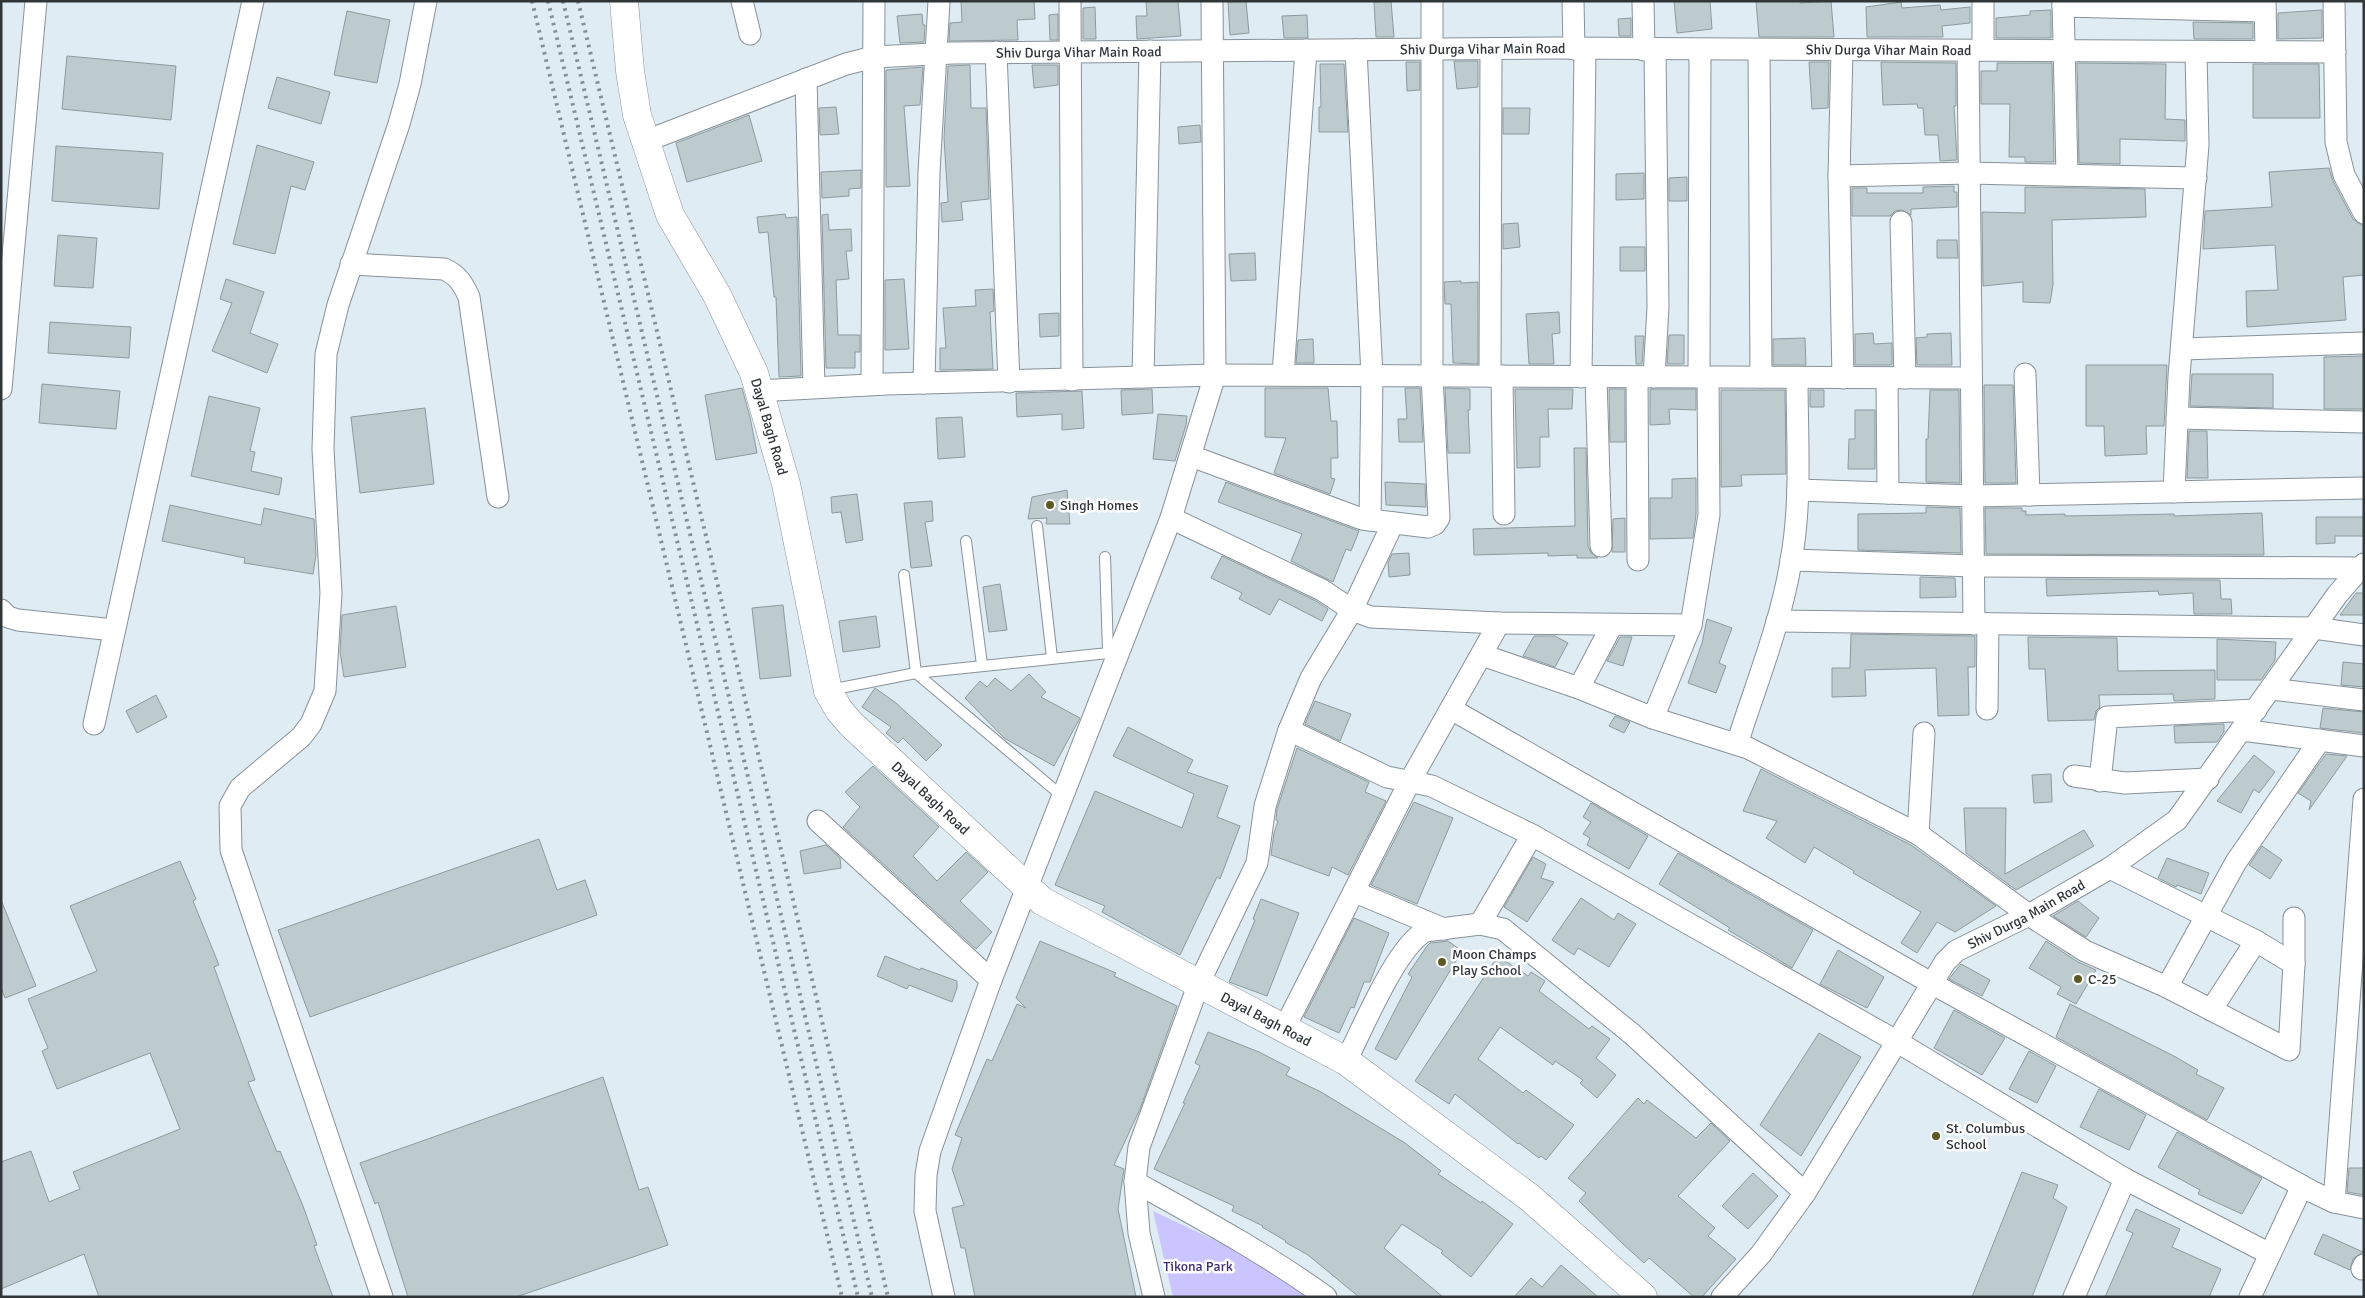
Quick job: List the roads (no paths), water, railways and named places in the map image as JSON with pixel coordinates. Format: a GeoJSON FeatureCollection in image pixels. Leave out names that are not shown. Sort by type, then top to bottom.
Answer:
{"type":"FeatureCollection","features":[{"type":"Feature","properties":{"kind":"street"},"geometry":{"type":"LineString","coordinates":[[1,389],[36,1]]}},
{"type":"Feature","properties":{"kind":"street"},"geometry":{"type":"LineString","coordinates":[[94,724],[253,1]]}},
{"type":"Feature","properties":{"kind":"street"},"geometry":{"type":"LineString","coordinates":[[382,1297],[231,850],[229,825],[230,806],[240,788],[301,737],[311,724],[325,691],[331,593],[323,449],[326,354],[338,305],[399,124],[410,84],[426,1]]}},
{"type":"Feature","properties":{"kind":"street","name":"Dayal Bagh Road"},"geometry":{"type":"LineString","coordinates":[[624,1],[630,71],[638,115],[670,215],[718,294],[754,373],[786,484],[828,691],[839,710],[851,724],[1042,901],[1346,1061],[1529,1197],[1643,1297]]}},
{"type":"Feature","properties":{"kind":"street"},"geometry":{"type":"LineString","coordinates":[[742,1],[750,34]]}},
{"type":"Feature","properties":{"kind":"street"},"geometry":{"type":"LineString","coordinates":[[872,384],[874,1]]}},
{"type":"Feature","properties":{"kind":"street"},"geometry":{"type":"LineString","coordinates":[[924,383],[929,172],[938,53],[939,1]]}},
{"type":"Feature","properties":{"kind":"street"},"geometry":{"type":"LineString","coordinates":[[1070,1],[1072,380]]}},
{"type":"Feature","properties":{"kind":"street"},"geometry":{"type":"LineString","coordinates":[[944,1297],[925,1211],[926,1175],[930,1151],[991,980],[1062,796],[1113,652],[1171,518],[1215,375],[1214,51],[1212,1]]}},
{"type":"Feature","properties":{"kind":"street"},"geometry":{"type":"LineString","coordinates":[[1191,456],[1362,519],[1428,527],[1435,524],[1438,518],[1432,376],[1432,1]]}},
{"type":"Feature","properties":{"kind":"street"},"geometry":{"type":"LineString","coordinates":[[1573,1],[1579,49],[1589,376],[1602,546]]}},
{"type":"Feature","properties":{"kind":"street"},"geometry":{"type":"LineString","coordinates":[[1638,560],[1645,377],[1658,307],[1649,50],[1643,1]]}},
{"type":"Feature","properties":{"kind":"street"},"geometry":{"type":"LineString","coordinates":[[1983,1],[1975,50],[1969,173],[1974,566],[1981,624],[1987,709]]}},
{"type":"Feature","properties":{"kind":"street"},"geometry":{"type":"LineString","coordinates":[[2334,1],[2336,142],[2344,175],[2361,201]]}},
{"type":"Feature","properties":{"kind":"street"},"geometry":{"type":"LineString","coordinates":[[2067,175],[2063,4],[2265,6],[2266,52]]}},
{"type":"Feature","properties":{"kind":"street","name":"Shiv Durga Vihar Main Road"},"geometry":{"type":"LineString","coordinates":[[646,141],[860,59],[938,53],[1432,48],[2335,52]]}},
{"type":"Feature","properties":{"kind":"street"},"geometry":{"type":"LineString","coordinates":[[1491,49],[1496,376],[1504,514]]}},
{"type":"Feature","properties":{"kind":"street"},"geometry":{"type":"LineString","coordinates":[[1284,375],[1306,50]]}},
{"type":"Feature","properties":{"kind":"street"},"geometry":{"type":"LineString","coordinates":[[1356,50],[1372,376],[1370,520]]}},
{"type":"Feature","properties":{"kind":"street"},"geometry":{"type":"LineString","coordinates":[[1653,718],[1691,625],[1709,515],[1704,377],[1700,50]]}},
{"type":"Feature","properties":{"kind":"street"},"geometry":{"type":"LineString","coordinates":[[1759,50],[1761,377]]}},
{"type":"Feature","properties":{"kind":"street"},"geometry":{"type":"LineString","coordinates":[[1842,50],[1839,176],[1843,378]]}},
{"type":"Feature","properties":{"kind":"street"},"geometry":{"type":"LineString","coordinates":[[1143,377],[1150,51]]}},
{"type":"Feature","properties":{"kind":"street"},"geometry":{"type":"LineString","coordinates":[[996,52],[1009,382]]}},
{"type":"Feature","properties":{"kind":"street"},"geometry":{"type":"LineString","coordinates":[[2174,492],[2177,418],[2198,145],[2196,52]]}},
{"type":"Feature","properties":{"kind":"street"},"geometry":{"type":"LineString","coordinates":[[806,79],[814,387]]}},
{"type":"Feature","properties":{"kind":"street"},"geometry":{"type":"LineString","coordinates":[[1839,176],[1969,173],[2196,178]]}},
{"type":"Feature","properties":{"kind":"street"},"geometry":{"type":"LineString","coordinates":[[1888,493],[1896,378],[1901,222]]}},
{"type":"Feature","properties":{"kind":"street"},"geometry":{"type":"LineString","coordinates":[[352,264],[444,269],[454,274],[463,285],[469,298],[498,497]]}},
{"type":"Feature","properties":{"kind":"street"},"geometry":{"type":"LineString","coordinates":[[2182,349],[2364,343]]}},
{"type":"Feature","properties":{"kind":"street"},"geometry":{"type":"LineString","coordinates":[[2025,374],[2029,495]]}},
{"type":"Feature","properties":{"kind":"street"},"geometry":{"type":"LineString","coordinates":[[759,391],[872,384],[1009,382],[1215,375],[1971,378]]}},
{"type":"Feature","properties":{"kind":"street"},"geometry":{"type":"LineString","coordinates":[[1737,744],[1777,621],[1792,560],[1798,490],[1797,378]]}},
{"type":"Feature","properties":{"kind":"street"},"geometry":{"type":"LineString","coordinates":[[2177,418],[2364,422]]}},
{"type":"Feature","properties":{"kind":"street"},"geometry":{"type":"LineString","coordinates":[[1798,490],[1973,496],[2364,488]]}},
{"type":"Feature","properties":{"kind":"street"},"geometry":{"type":"LineString","coordinates":[[1171,518],[1322,590],[1352,610],[1371,617],[1499,623],[1691,625]]}},
{"type":"Feature","properties":{"kind":"street"},"geometry":{"type":"LineString","coordinates":[[1154,1297],[1139,1233],[1135,1182],[1139,1147],[1200,983],[1256,863],[1266,806],[1289,730],[1319,664],[1352,610],[1393,523]]}},
{"type":"Feature","properties":{"kind":"street"},"geometry":{"type":"LineString","coordinates":[[1792,560],[1974,566],[2362,566]]}},
{"type":"Feature","properties":{"kind":"street","name":"Shiv Durga Main Road"},"geometry":{"type":"LineString","coordinates":[[1722,1297],[1761,1254],[1805,1192],[1945,962],[1956,951],[2029,915],[2110,868],[2177,820],[2208,779],[2337,595],[2362,566]]}},
{"type":"Feature","properties":{"kind":"street"},"geometry":{"type":"LineString","coordinates":[[1,610],[8,617],[18,620],[114,630]]}},
{"type":"Feature","properties":{"kind":"street"},"geometry":{"type":"LineString","coordinates":[[1777,621],[2314,628],[2364,635]]}},
{"type":"Feature","properties":{"kind":"street"},"geometry":{"type":"LineString","coordinates":[[1284,1029],[1410,781],[1499,623]]}},
{"type":"Feature","properties":{"kind":"street"},"geometry":{"type":"LineString","coordinates":[[1579,688],[1612,625]]}},
{"type":"Feature","properties":{"kind":"street"},"geometry":{"type":"LineString","coordinates":[[1482,654],[1579,688],[1653,718],[1737,744],[1918,834],[2029,915],[2085,951],[2167,987],[2289,1050],[2294,964],[2294,918]]}},
{"type":"Feature","properties":{"kind":"street"},"geometry":{"type":"LineString","coordinates":[[2271,689],[2364,700]]}},
{"type":"Feature","properties":{"kind":"street"},"geometry":{"type":"LineString","coordinates":[[1451,709],[1931,983],[2302,1186],[2334,1202],[2364,1208]]}},
{"type":"Feature","properties":{"kind":"street"},"geometry":{"type":"LineString","coordinates":[[2100,781],[2107,717],[2256,710]]}},
{"type":"Feature","properties":{"kind":"street"},"geometry":{"type":"LineString","coordinates":[[1289,730],[1387,777],[1432,786],[1532,835],[1896,1041],[2125,1179],[2270,1254]]}},
{"type":"Feature","properties":{"kind":"street"},"geometry":{"type":"LineString","coordinates":[[2242,730],[2364,746]]}},
{"type":"Feature","properties":{"kind":"street"},"geometry":{"type":"LineString","coordinates":[[1918,834],[1924,733]]}},
{"type":"Feature","properties":{"kind":"street"},"geometry":{"type":"LineString","coordinates":[[2167,987],[2236,862],[2320,740]]}},
{"type":"Feature","properties":{"kind":"street"},"geometry":{"type":"LineString","coordinates":[[2074,776],[2125,783],[2208,779]]}},
{"type":"Feature","properties":{"kind":"street"},"geometry":{"type":"LineString","coordinates":[[2334,1202],[2364,799]]}},
{"type":"Feature","properties":{"kind":"street"},"geometry":{"type":"LineString","coordinates":[[818,821],[991,980]]}},
{"type":"Feature","properties":{"kind":"street"},"geometry":{"type":"LineString","coordinates":[[1480,924],[1532,835]]}},
{"type":"Feature","properties":{"kind":"street"},"geometry":{"type":"LineString","coordinates":[[2110,868],[2256,941],[2294,964]]}},
{"type":"Feature","properties":{"kind":"street"},"geometry":{"type":"LineString","coordinates":[[1354,892],[1444,929]]}},
{"type":"Feature","properties":{"kind":"street"},"geometry":{"type":"LineString","coordinates":[[1346,1061],[1392,971],[1414,940],[1425,931],[1480,924],[1503,929],[1632,1034],[1805,1192]]}},
{"type":"Feature","properties":{"kind":"street"},"geometry":{"type":"LineString","coordinates":[[2212,1010],[2256,941]]}},
{"type":"Feature","properties":{"kind":"street"},"geometry":{"type":"LineString","coordinates":[[2074,1297],[2125,1179]]}},
{"type":"Feature","properties":{"kind":"street"},"geometry":{"type":"LineString","coordinates":[[1135,1182],[1286,1268],[1326,1297]]}},
{"type":"Feature","properties":{"kind":"street"},"geometry":{"type":"LineString","coordinates":[[2250,1297],[2302,1186]]}},
{"type":"Feature","properties":{"kind":"lane"},"geometry":{"type":"LineString","coordinates":[[1037,526],[1052,658]]}},
{"type":"Feature","properties":{"kind":"lane"},"geometry":{"type":"LineString","coordinates":[[966,541],[982,665]]}},
{"type":"Feature","properties":{"kind":"lane"},"geometry":{"type":"LineString","coordinates":[[828,691],[916,673],[1113,652],[1105,558]]}},
{"type":"Feature","properties":{"kind":"lane"},"geometry":{"type":"LineString","coordinates":[[904,575],[916,673],[1062,796]]}},
{"type":"Feature","properties":{"kind":"railway"},"geometry":{"type":"LineString","coordinates":[[532,1],[842,1297]]}},
{"type":"Feature","properties":{"kind":"railway"},"geometry":{"type":"LineString","coordinates":[[548,1],[858,1297]]}},
{"type":"Feature","properties":{"kind":"railway"},"geometry":{"type":"LineString","coordinates":[[563,1],[872,1297]]}},
{"type":"Feature","properties":{"kind":"railway"},"geometry":{"type":"LineString","coordinates":[[578,1],[888,1297]]}},
{"type":"Feature","properties":{"kind":"place","name":"Singh Homes"},"geometry":{"type":"Point","coordinates":[1050,505]}},
{"type":"Feature","properties":{"kind":"place","name":"Moon Champs Play School"},"geometry":{"type":"Point","coordinates":[1442,962]}},
{"type":"Feature","properties":{"kind":"place","name":"C-25"},"geometry":{"type":"Point","coordinates":[2078,979]}},
{"type":"Feature","properties":{"kind":"place","name":"St. Columbus School"},"geometry":{"type":"Point","coordinates":[1936,1136]}},
{"type":"Feature","properties":{"kind":"park label","name":"Tikona Park"},"geometry":{"type":"Point","coordinates":[1198,1266]}}]}
